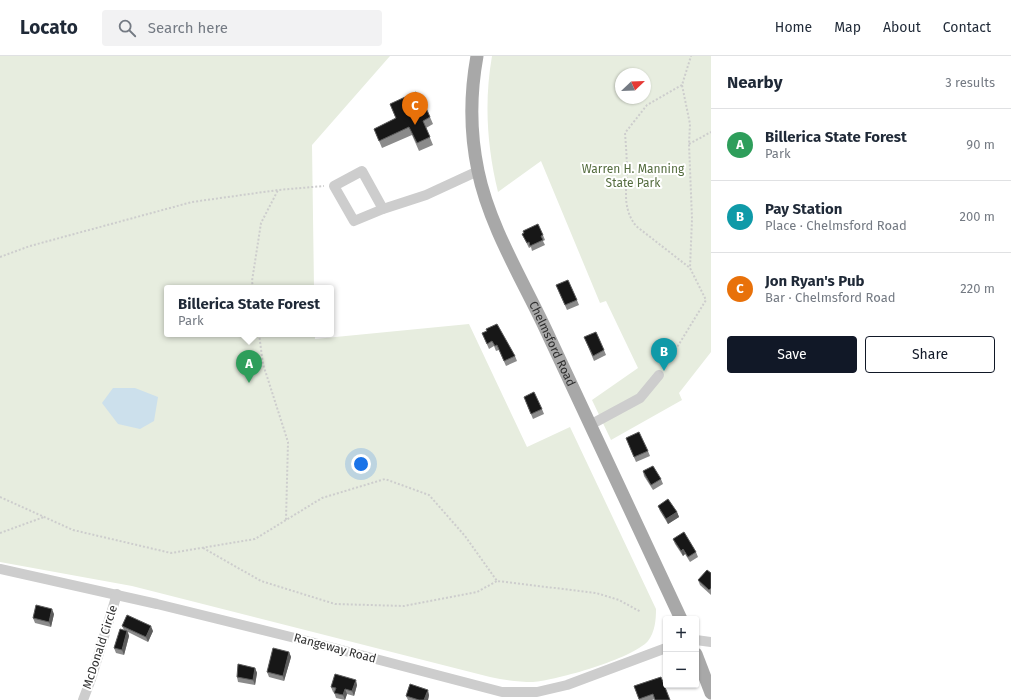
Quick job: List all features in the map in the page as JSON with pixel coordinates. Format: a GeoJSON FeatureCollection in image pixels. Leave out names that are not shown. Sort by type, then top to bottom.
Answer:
{"type":"FeatureCollection","features":[{"type":"Feature","properties":{"kind":"main road","name":"Chelmsford Road"},"geometry":{"type":"LineString","coordinates":[[477,56],[471,107],[472,129],[478,171],[483,192],[495,221],[680,616]]}},
{"type":"Feature","properties":{"kind":"main road"},"geometry":{"type":"LineString","coordinates":[[699,662],[711,693]]}},
{"type":"Feature","properties":{"kind":"street"},"geometry":{"type":"LineString","coordinates":[[383,209],[362,171],[334,186],[354,221],[426,194],[478,171]]}},
{"type":"Feature","properties":{"kind":"street"},"geometry":{"type":"LineString","coordinates":[[590,425],[640,398],[660,376]]}},
{"type":"Feature","properties":{"kind":"street","name":"Rangeway Road"},"geometry":{"type":"LineString","coordinates":[[0,569],[117,594],[303,640],[502,692],[537,692],[567,685],[663,649]]}},
{"type":"Feature","properties":{"kind":"street","name":"McDonald Circle"},"geometry":{"type":"LineString","coordinates":[[83,700],[92,679],[117,594]]}},
{"type":"Feature","properties":{"kind":"street"},"geometry":{"type":"LineString","coordinates":[[699,640],[711,642]]}},
{"type":"Feature","properties":{"kind":"path"},"geometry":{"type":"LineString","coordinates":[[690,268],[692,219],[689,144],[690,124],[682,85],[691,56]]}},
{"type":"Feature","properties":{"kind":"path"},"geometry":{"type":"LineString","coordinates":[[660,376],[706,300],[690,268],[636,226],[629,217],[625,198],[627,174],[625,133],[647,105],[682,85]]}},
{"type":"Feature","properties":{"kind":"path"},"geometry":{"type":"LineString","coordinates":[[689,144],[711,132]]}},
{"type":"Feature","properties":{"kind":"path"},"geometry":{"type":"LineString","coordinates":[[0,257],[30,246],[192,202],[278,190],[334,186]]}},
{"type":"Feature","properties":{"kind":"path"},"geometry":{"type":"LineString","coordinates":[[253,285],[261,223],[278,190]]}},
{"type":"Feature","properties":{"kind":"path"},"geometry":{"type":"LineString","coordinates":[[259,337],[263,364],[288,442],[286,520]]}},
{"type":"Feature","properties":{"kind":"path"},"geometry":{"type":"LineString","coordinates":[[0,497],[73,530],[171,553],[255,539],[322,498],[385,479],[429,495],[465,536],[497,581]]}},
{"type":"Feature","properties":{"kind":"path"},"geometry":{"type":"LineString","coordinates":[[0,532],[45,517]]}},
{"type":"Feature","properties":{"kind":"path"},"geometry":{"type":"LineString","coordinates":[[202,548],[261,581],[335,604],[404,606],[477,592],[497,581],[596,593],[619,600],[641,612]]}},
{"type":"Feature","properties":{"kind":"green space"},"geometry":{"type":"Polygon","coordinates":[[[0,56],[390,56],[312,145],[314,285],[164,285],[164,337],[315,337],[315,339],[469,324],[527,447],[570,427],[656,609],[655,622],[654,630],[648,641],[627,655],[594,668],[559,677],[533,682],[511,681],[490,677],[132,586],[0,562],[0,56]]]}},
{"type":"Feature","properties":{"kind":"green space","name":"Warren H. Manning State Park"},"geometry":{"type":"Polygon","coordinates":[[[492,56],[711,56],[711,352],[679,393],[682,400],[611,440],[592,400],[638,368],[606,301],[600,303],[541,161],[498,192],[489,141],[487,107],[492,56]]]}},
{"type":"Feature","properties":{"kind":"water"},"geometry":{"type":"Polygon","coordinates":[[[113,388],[135,388],[158,397],[154,421],[140,429],[118,424],[102,403],[113,388]]]}},
{"type":"Feature","properties":{"kind":"building"},"geometry":{"type":"Polygon","coordinates":[[[416,92],[421,102],[423,101],[430,117],[423,121],[430,137],[417,143],[409,127],[379,141],[374,129],[396,118],[390,104],[416,92]]]}},
{"type":"Feature","properties":{"kind":"building"},"geometry":{"type":"Polygon","coordinates":[[[538,224],[543,235],[541,236],[543,240],[530,246],[529,242],[527,243],[522,234],[524,233],[523,231],[538,224]]]}},
{"type":"Feature","properties":{"kind":"building"},"geometry":{"type":"Polygon","coordinates":[[[568,280],[577,300],[565,305],[556,285],[568,280]]]}},
{"type":"Feature","properties":{"kind":"building"},"geometry":{"type":"Polygon","coordinates":[[[497,324],[515,356],[504,361],[497,345],[495,346],[492,341],[487,344],[482,333],[487,331],[486,329],[497,324]]]}},
{"type":"Feature","properties":{"kind":"building"},"geometry":{"type":"Polygon","coordinates":[[[596,332],[604,350],[593,356],[584,337],[596,332]]]}},
{"type":"Feature","properties":{"kind":"building"},"geometry":{"type":"Polygon","coordinates":[[[534,392],[542,409],[531,414],[524,397],[534,392]]]}},
{"type":"Feature","properties":{"kind":"building"},"geometry":{"type":"Polygon","coordinates":[[[639,432],[648,451],[634,457],[626,438],[639,432]]]}},
{"type":"Feature","properties":{"kind":"building"},"geometry":{"type":"Polygon","coordinates":[[[653,466],[661,479],[651,485],[643,471],[653,466]]]}},
{"type":"Feature","properties":{"kind":"building"},"geometry":{"type":"Polygon","coordinates":[[[668,499],[677,512],[666,519],[658,506],[668,499]]]}},
{"type":"Feature","properties":{"kind":"building"},"geometry":{"type":"Polygon","coordinates":[[[684,532],[696,552],[688,557],[683,549],[681,551],[673,539],[684,532]]]}},
{"type":"Feature","properties":{"kind":"building"},"geometry":{"type":"Polygon","coordinates":[[[707,570],[711,573],[711,588],[709,590],[698,580],[707,570]]]}},
{"type":"Feature","properties":{"kind":"building"},"geometry":{"type":"Polygon","coordinates":[[[36,605],[52,609],[49,622],[33,618],[36,605]]]}},
{"type":"Feature","properties":{"kind":"building"},"geometry":{"type":"Polygon","coordinates":[[[127,615],[151,626],[146,637],[122,626],[127,615]]]}},
{"type":"Feature","properties":{"kind":"building"},"geometry":{"type":"Polygon","coordinates":[[[120,629],[127,631],[122,650],[114,648],[120,629]]]}},
{"type":"Feature","properties":{"kind":"building"},"geometry":{"type":"Polygon","coordinates":[[[273,648],[289,652],[283,676],[267,672],[273,648]]]}},
{"type":"Feature","properties":{"kind":"building"},"geometry":{"type":"Polygon","coordinates":[[[238,664],[255,668],[253,680],[237,677],[238,664]]]}},
{"type":"Feature","properties":{"kind":"building"},"geometry":{"type":"Polygon","coordinates":[[[335,674],[356,680],[352,691],[345,689],[343,695],[334,693],[336,688],[331,687],[335,674]]]}},
{"type":"Feature","properties":{"kind":"building"},"geometry":{"type":"Polygon","coordinates":[[[661,677],[663,688],[665,688],[670,700],[655,700],[653,694],[639,699],[634,686],[661,677]]]}},
{"type":"Feature","properties":{"kind":"building"},"geometry":{"type":"Polygon","coordinates":[[[410,684],[428,690],[424,700],[406,696],[410,684]]]}},
{"type":"Feature","properties":{"kind":"place","name":"Jon Ryan's Pub"},"geometry":{"type":"Point","coordinates":[415,125]}},
{"type":"Feature","properties":{"kind":"place","name":"Pay Station"},"geometry":{"type":"Point","coordinates":[664,371]}},
{"type":"Feature","properties":{"kind":"place","name":"Billerica State Forest"},"geometry":{"type":"Point","coordinates":[249,383]}}]}
